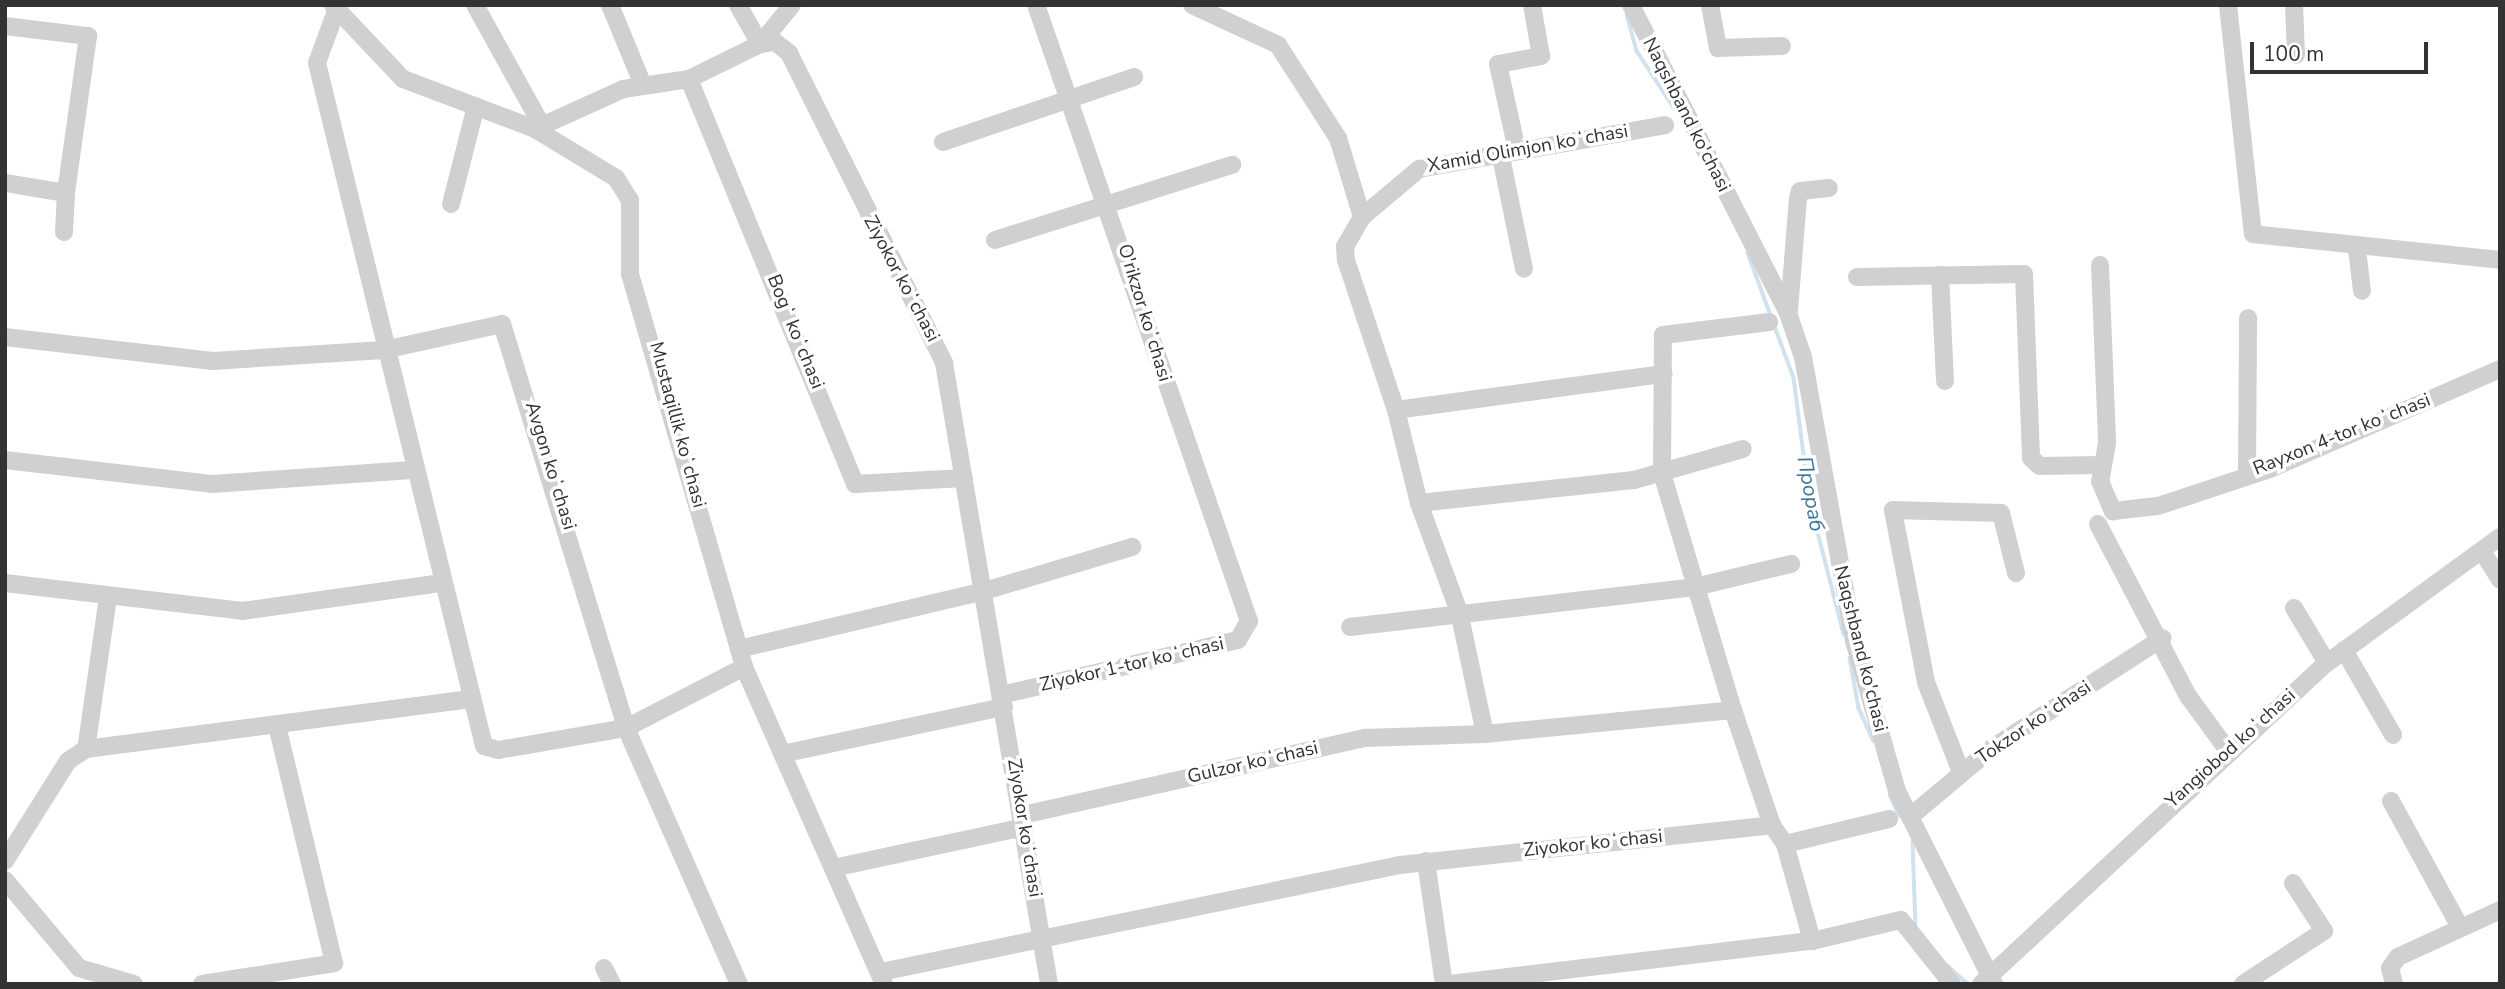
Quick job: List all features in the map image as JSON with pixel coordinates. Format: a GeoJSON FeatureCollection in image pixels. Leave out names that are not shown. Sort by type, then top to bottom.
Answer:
{"type":"FeatureCollection","features":[{"type":"Feature","properties":{"kind":"street"},"geometry":{"type":"LineString","coordinates":[[475,5],[538,127],[643,85],[689,79],[760,44],[792,5]]}},
{"type":"Feature","properties":{"kind":"street"},"geometry":{"type":"LineString","coordinates":[[610,5],[643,85]]}},
{"type":"Feature","properties":{"kind":"street"},"geometry":{"type":"LineString","coordinates":[[738,5],[760,44]]}},
{"type":"Feature","properties":{"kind":"street","name":"O'rikzor koʻchasi"},"geometry":{"type":"LineString","coordinates":[[1036,5],[1110,204],[1249,621]]}},
{"type":"Feature","properties":{"kind":"street"},"geometry":{"type":"LineString","coordinates":[[1192,5],[1278,45],[1338,138],[1362,217],[1345,247],[1346,260],[1396,410],[1419,503],[1459,612],[1485,734]]}},
{"type":"Feature","properties":{"kind":"street"},"geometry":{"type":"LineString","coordinates":[[1524,269],[1498,64],[1541,56],[1532,5]]}},
{"type":"Feature","properties":{"kind":"street","name":"Naqshband ko'chasi"},"geometry":{"type":"LineString","coordinates":[[1631,5],[1788,313],[1803,357],[1854,640],[1897,791],[1987,982]]}},
{"type":"Feature","properties":{"kind":"street"},"geometry":{"type":"LineString","coordinates":[[1710,5],[1718,48],[1782,46]]}},
{"type":"Feature","properties":{"kind":"street"},"geometry":{"type":"LineString","coordinates":[[2228,5],[2253,234],[2357,250],[2500,260]]}},
{"type":"Feature","properties":{"kind":"street"},"geometry":{"type":"LineString","coordinates":[[2294,5],[2296,55]]}},
{"type":"Feature","properties":{"kind":"street"},"geometry":{"type":"LineString","coordinates":[[334,8],[317,63],[412,470],[484,746],[498,750],[626,728],[744,667]]}},
{"type":"Feature","properties":{"kind":"street","name":"Mustaqillik koʻchasi"},"geometry":{"type":"LineString","coordinates":[[334,8],[403,79],[538,127],[615,178],[630,200],[630,275],[744,667],[883,978]]}},
{"type":"Feature","properties":{"kind":"street"},"geometry":{"type":"LineString","coordinates":[[5,26],[88,36],[66,193],[64,232]]}},
{"type":"Feature","properties":{"kind":"street","name":"Ziyokor koʻchasi"},"geometry":{"type":"LineString","coordinates":[[760,44],[775,41],[789,53],[873,231],[933,335],[964,478],[981,593],[1003,701],[1043,939],[1426,861],[1772,825]]}},
{"type":"Feature","properties":{"kind":"street"},"geometry":{"type":"LineString","coordinates":[[943,142],[1134,78]]}},
{"type":"Feature","properties":{"kind":"street","name":"Bogʻ koʻchasi"},"geometry":{"type":"LineString","coordinates":[[689,79],[855,484],[964,478]]}},
{"type":"Feature","properties":{"kind":"street"},"geometry":{"type":"LineString","coordinates":[[451,204],[476,106]]}},
{"type":"Feature","properties":{"kind":"street","name":"Xamid Olimjon koʻchasi"},"geometry":{"type":"LineString","coordinates":[[1362,217],[1419,169],[1665,125]]}},
{"type":"Feature","properties":{"kind":"street"},"geometry":{"type":"LineString","coordinates":[[995,240],[1232,165]]}},
{"type":"Feature","properties":{"kind":"street"},"geometry":{"type":"LineString","coordinates":[[5,183],[66,193]]}},
{"type":"Feature","properties":{"kind":"street"},"geometry":{"type":"LineString","coordinates":[[1788,313],[1800,191],[1829,188]]}},
{"type":"Feature","properties":{"kind":"street"},"geometry":{"type":"LineString","coordinates":[[2357,250],[2362,290]]}},
{"type":"Feature","properties":{"kind":"street"},"geometry":{"type":"LineString","coordinates":[[1857,277],[2024,275],[2031,458],[2040,466],[2101,465],[2107,443],[2100,265]]}},
{"type":"Feature","properties":{"kind":"street"},"geometry":{"type":"LineString","coordinates":[[1940,275],[1944,381]]}},
{"type":"Feature","properties":{"kind":"street"},"geometry":{"type":"LineString","coordinates":[[2247,474],[2248,318]]}},
{"type":"Feature","properties":{"kind":"street"},"geometry":{"type":"LineString","coordinates":[[1769,322],[1662,335],[1664,374],[1661,473],[1733,710],[1772,825],[1785,844],[1812,941]]}},
{"type":"Feature","properties":{"kind":"street","name":"Avgon koʻchasi"},"geometry":{"type":"LineString","coordinates":[[5,337],[213,361],[384,350],[489,324],[502,324],[510,334],[626,728],[739,984]]}},
{"type":"Feature","properties":{"kind":"street","name":"Rayxon 4-tor koʻchasi"},"geometry":{"type":"LineString","coordinates":[[2101,465],[2107,505],[2123,513],[2247,474],[2500,369]]}},
{"type":"Feature","properties":{"kind":"street"},"geometry":{"type":"LineString","coordinates":[[1396,410],[1664,374]]}},
{"type":"Feature","properties":{"kind":"street"},"geometry":{"type":"LineString","coordinates":[[1419,503],[1661,473],[1743,449]]}},
{"type":"Feature","properties":{"kind":"street"},"geometry":{"type":"LineString","coordinates":[[5,460],[212,484],[412,470]]}},
{"type":"Feature","properties":{"kind":"street"},"geometry":{"type":"LineString","coordinates":[[1961,772],[1926,682],[1893,510],[2001,513],[2016,573]]}},
{"type":"Feature","properties":{"kind":"street"},"geometry":{"type":"LineString","coordinates":[[2098,524],[2163,638],[2188,696],[2228,752]]}},
{"type":"Feature","properties":{"kind":"street","name":"Yangiobod koʻchasi"},"geometry":{"type":"LineString","coordinates":[[1987,982],[2228,752],[2327,663],[2500,537]]}},
{"type":"Feature","properties":{"kind":"street"},"geometry":{"type":"LineString","coordinates":[[739,649],[981,593],[1132,547]]}},
{"type":"Feature","properties":{"kind":"street"},"geometry":{"type":"LineString","coordinates":[[2482,551],[2500,580]]}},
{"type":"Feature","properties":{"kind":"street"},"geometry":{"type":"LineString","coordinates":[[1350,627],[1459,612],[1695,587],[1791,565]]}},
{"type":"Feature","properties":{"kind":"street"},"geometry":{"type":"LineString","coordinates":[[5,583],[242,611],[442,583]]}},
{"type":"Feature","properties":{"kind":"street"},"geometry":{"type":"LineString","coordinates":[[86,749],[108,597]]}},
{"type":"Feature","properties":{"kind":"street"},"geometry":{"type":"LineString","coordinates":[[2294,608],[2327,663]]}},
{"type":"Feature","properties":{"kind":"street","name":"Ziyokor 1-tor koʻchasi"},"geometry":{"type":"LineString","coordinates":[[782,754],[1003,701],[1238,640],[1249,621]]}},
{"type":"Feature","properties":{"kind":"street","name":"Tokzor koʻchasi"},"geometry":{"type":"LineString","coordinates":[[1911,816],[1961,772],[2163,638]]}},
{"type":"Feature","properties":{"kind":"street"},"geometry":{"type":"LineString","coordinates":[[2344,650],[2393,736]]}},
{"type":"Feature","properties":{"kind":"street"},"geometry":{"type":"LineString","coordinates":[[5,861],[68,761],[86,749],[471,699]]}},
{"type":"Feature","properties":{"kind":"street","name":"Gulzor koʻchasi"},"geometry":{"type":"LineString","coordinates":[[833,868],[1365,738],[1485,734],[1733,710]]}},
{"type":"Feature","properties":{"kind":"street"},"geometry":{"type":"LineString","coordinates":[[202,984],[334,964],[277,726]]}},
{"type":"Feature","properties":{"kind":"street"},"geometry":{"type":"LineString","coordinates":[[2391,801],[2460,927]]}},
{"type":"Feature","properties":{"kind":"street"},"geometry":{"type":"LineString","coordinates":[[1785,844],[1889,819]]}},
{"type":"Feature","properties":{"kind":"street"},"geometry":{"type":"LineString","coordinates":[[1426,861],[1446,984],[1812,941],[1909,922],[1920,948],[1951,984]]}},
{"type":"Feature","properties":{"kind":"street"},"geometry":{"type":"LineString","coordinates":[[5,880],[79,968],[134,984]]}},
{"type":"Feature","properties":{"kind":"street"},"geometry":{"type":"LineString","coordinates":[[2243,984],[2323,931],[2293,883]]}},
{"type":"Feature","properties":{"kind":"street"},"geometry":{"type":"LineString","coordinates":[[2394,984],[2391,962],[2500,910]]}},
{"type":"Feature","properties":{"kind":"street"},"geometry":{"type":"LineString","coordinates":[[883,978],[1043,939],[1049,984]]}},
{"type":"Feature","properties":{"kind":"waterway","name":"Прораб"},"geometry":{"type":"LineString","coordinates":[[1627,14],[1637,51],[1673,106]]}},
{"type":"Feature","properties":{"kind":"waterway","name":"Прораб"},"geometry":{"type":"LineString","coordinates":[[1748,253],[1794,378],[1810,501],[1844,634]]}},
{"type":"Feature","properties":{"kind":"waterway","name":"Прораб"},"geometry":{"type":"LineString","coordinates":[[1850,658],[1859,708],[1874,741]]}},
{"type":"Feature","properties":{"kind":"waterway","name":"Прораб"},"geometry":{"type":"LineString","coordinates":[[1890,795],[1900,816]]}},
{"type":"Feature","properties":{"kind":"waterway","name":"Прораб"},"geometry":{"type":"LineString","coordinates":[[1913,842],[1916,927]]}},
{"type":"Feature","properties":{"kind":"waterway","name":"Прораб"},"geometry":{"type":"LineString","coordinates":[[1947,965],[1968,984]]}}]}
